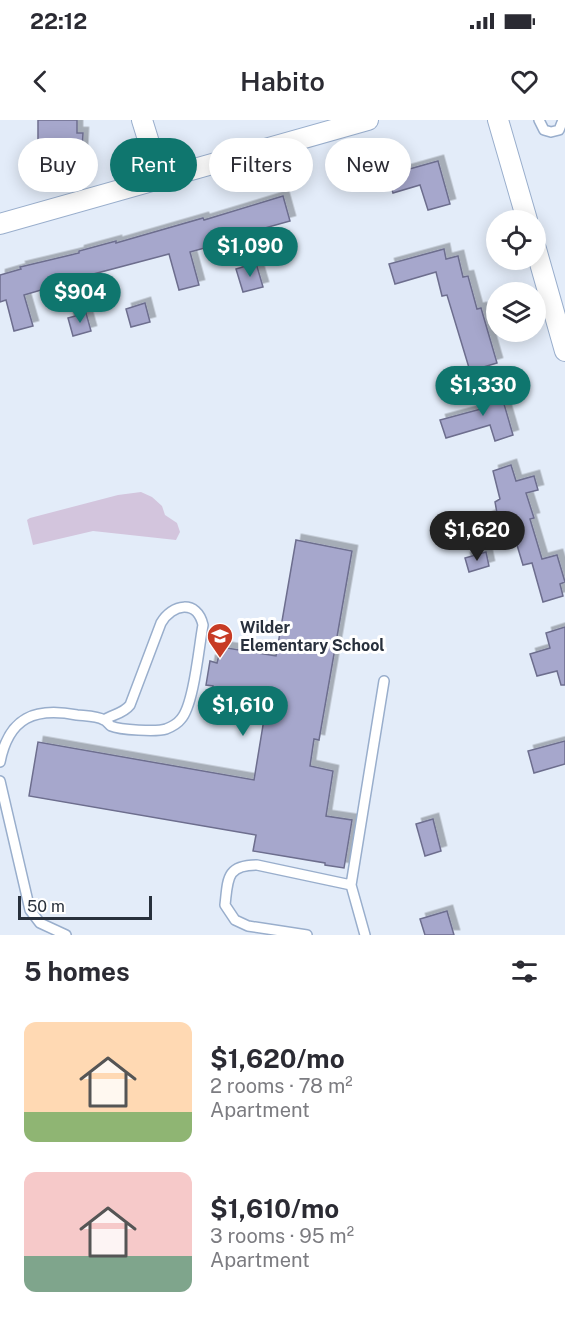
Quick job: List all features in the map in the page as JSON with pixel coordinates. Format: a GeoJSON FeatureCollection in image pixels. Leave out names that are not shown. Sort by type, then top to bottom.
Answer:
{"type":"FeatureCollection","features":[{"type":"Feature","properties":{"kind":"street"},"geometry":{"type":"LineString","coordinates":[[142,120],[148,138]]}},
{"type":"Feature","properties":{"kind":"street"},"geometry":{"type":"LineString","coordinates":[[197,168],[368,120]]}},
{"type":"Feature","properties":{"kind":"street"},"geometry":{"type":"LineString","coordinates":[[498,120],[524,210]]}},
{"type":"Feature","properties":{"kind":"street"},"geometry":{"type":"LineString","coordinates":[[0,224],[111,192]]}},
{"type":"Feature","properties":{"kind":"street"},"geometry":{"type":"LineString","coordinates":[[542,270],[565,351]]}},
{"type":"Feature","properties":{"kind":"lane"},"geometry":{"type":"LineString","coordinates":[[538,120],[544,130],[551,132],[559,130],[563,120]]}},
{"type":"Feature","properties":{"kind":"lane"},"geometry":{"type":"LineString","coordinates":[[0,762],[4,746],[12,732],[24,719],[33,715],[56,712],[104,720],[111,726],[158,730],[166,729],[181,719],[189,703],[202,625],[201,617],[195,611],[185,607],[176,608],[167,613],[161,623],[130,705],[124,712],[113,714],[104,720]]}},
{"type":"Feature","properties":{"kind":"lane"},"geometry":{"type":"LineString","coordinates":[[365,935],[351,885],[384,681]]}},
{"type":"Feature","properties":{"kind":"lane"},"geometry":{"type":"LineString","coordinates":[[0,782],[30,910],[47,928],[66,935]]}},
{"type":"Feature","properties":{"kind":"lane"},"geometry":{"type":"LineString","coordinates":[[307,935],[248,926],[235,920],[225,905],[230,874],[235,868],[257,865],[351,885]]}},
{"type":"Feature","properties":{"kind":"shaded area"},"geometry":{"type":"Polygon","coordinates":[[[141,492],[152,497],[162,506],[165,515],[177,523],[180,532],[176,540],[93,531],[33,545],[27,520],[30,518],[118,495],[141,492]]]}},
{"type":"Feature","properties":{"kind":"building"},"geometry":{"type":"Polygon","coordinates":[[[38,120],[77,120],[77,133],[83,133],[83,138],[38,138],[38,120]]]}},
{"type":"Feature","properties":{"kind":"building"},"geometry":{"type":"Polygon","coordinates":[[[438,161],[450,204],[428,210],[420,185],[411,188],[411,169],[438,161]]]}},
{"type":"Feature","properties":{"kind":"building"},"geometry":{"type":"Polygon","coordinates":[[[283,196],[290,221],[190,252],[199,285],[179,290],[169,254],[24,295],[33,326],[14,331],[6,300],[0,302],[0,275],[21,269],[20,267],[203,218],[204,220],[283,196]]]}},
{"type":"Feature","properties":{"kind":"building"},"geometry":{"type":"Polygon","coordinates":[[[444,249],[446,259],[458,256],[463,277],[468,276],[477,309],[481,308],[486,325],[486,342],[491,342],[497,363],[470,371],[447,295],[442,296],[436,272],[395,284],[389,264],[444,249]]]}},
{"type":"Feature","properties":{"kind":"building"},"geometry":{"type":"Polygon","coordinates":[[[256,263],[263,287],[243,292],[236,269],[256,263]]]}},
{"type":"Feature","properties":{"kind":"building"},"geometry":{"type":"Polygon","coordinates":[[[145,303],[150,322],[131,327],[126,309],[145,303]]]}},
{"type":"Feature","properties":{"kind":"building"},"geometry":{"type":"Polygon","coordinates":[[[86,313],[91,331],[73,336],[68,318],[86,313]]]}},
{"type":"Feature","properties":{"kind":"building"},"geometry":{"type":"Polygon","coordinates":[[[508,389],[512,402],[504,404],[513,435],[495,441],[490,425],[446,438],[440,420],[481,409],[478,397],[508,389]]]}},
{"type":"Feature","properties":{"kind":"building"},"geometry":{"type":"Polygon","coordinates":[[[511,465],[516,481],[534,476],[538,490],[526,493],[534,518],[530,519],[542,559],[557,555],[565,582],[560,584],[563,596],[543,602],[532,563],[523,565],[511,525],[490,531],[487,517],[497,513],[495,502],[500,499],[493,471],[511,465]]]}},
{"type":"Feature","properties":{"kind":"building"},"geometry":{"type":"Polygon","coordinates":[[[296,540],[352,551],[319,740],[314,739],[310,766],[333,771],[326,816],[352,820],[344,868],[253,851],[256,835],[29,796],[38,742],[254,780],[265,713],[210,702],[213,686],[206,685],[210,661],[217,663],[221,647],[276,656],[296,540]]]}},
{"type":"Feature","properties":{"kind":"building"},"geometry":{"type":"Polygon","coordinates":[[[486,552],[489,566],[469,572],[465,558],[486,552]]]}},
{"type":"Feature","properties":{"kind":"building"},"geometry":{"type":"Polygon","coordinates":[[[565,627],[565,685],[561,685],[557,671],[537,676],[530,654],[550,648],[546,633],[565,627]]]}},
{"type":"Feature","properties":{"kind":"building"},"geometry":{"type":"Polygon","coordinates":[[[565,741],[565,764],[534,773],[528,751],[565,741]]]}},
{"type":"Feature","properties":{"kind":"building"},"geometry":{"type":"Polygon","coordinates":[[[433,819],[441,851],[425,856],[416,824],[433,819]]]}},
{"type":"Feature","properties":{"kind":"building"},"geometry":{"type":"Polygon","coordinates":[[[447,911],[454,935],[425,935],[420,919],[447,911]]]}},
{"type":"Feature","properties":{"kind":"place","name":"Wilder Elementary School"},"geometry":{"type":"Point","coordinates":[220,659]}}]}
